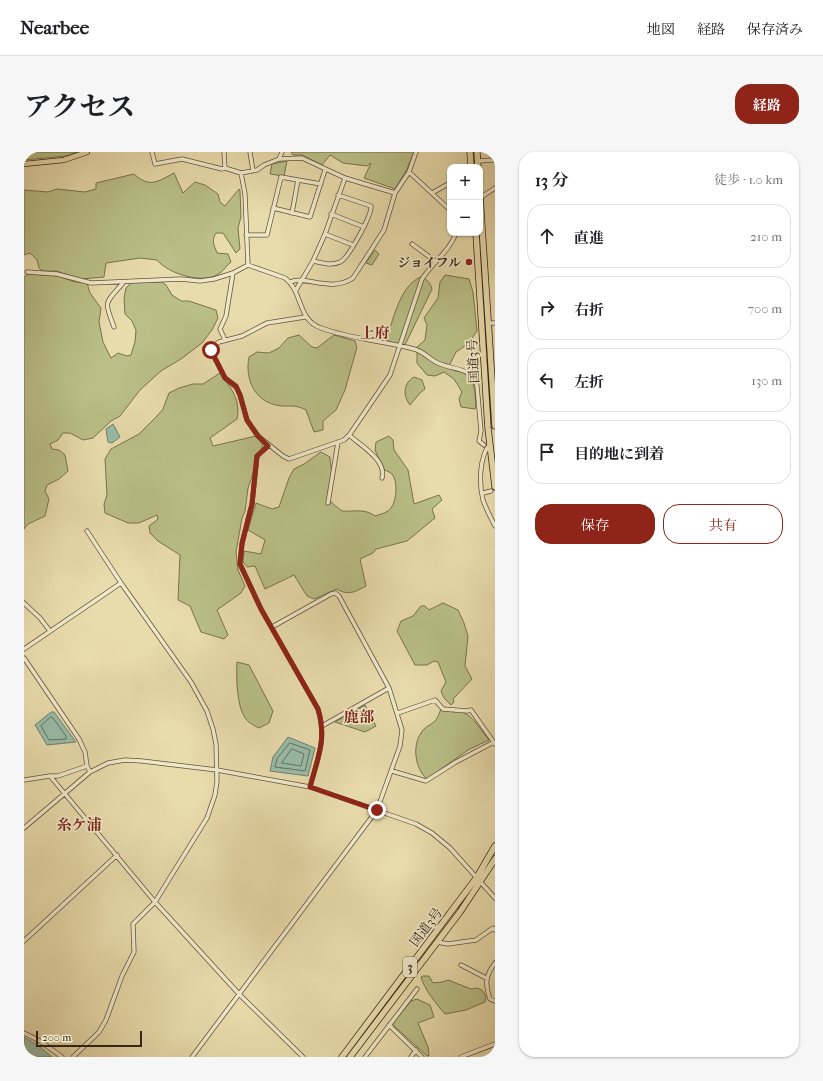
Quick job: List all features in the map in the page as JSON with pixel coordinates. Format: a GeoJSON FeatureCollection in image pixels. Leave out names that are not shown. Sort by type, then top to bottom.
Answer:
{"type":"FeatureCollection","features":[{"type":"Feature","properties":{"kind":"highway"},"geometry":{"type":"LineString","coordinates":[[470,152],[472,164]]}},
{"type":"Feature","properties":{"kind":"highway"},"geometry":{"type":"LineString","coordinates":[[477,152],[478,164]]}},
{"type":"Feature","properties":{"kind":"highway","name":"国道3号"},"geometry":{"type":"LineString","coordinates":[[480,200],[495,426]]}},
{"type":"Feature","properties":{"kind":"highway","name":"国道3号"},"geometry":{"type":"LineString","coordinates":[[476,236],[487,444],[493,489]]}},
{"type":"Feature","properties":{"kind":"highway","name":"国道3号"},"geometry":{"type":"LineString","coordinates":[[350,1057],[460,912],[479,879],[495,846]]}},
{"type":"Feature","properties":{"kind":"highway","name":"国道3号"},"geometry":{"type":"LineString","coordinates":[[342,1057],[495,859]]}},
{"type":"Feature","properties":{"kind":"main road"},"geometry":{"type":"LineString","coordinates":[[24,164],[64,160],[87,152]]}},
{"type":"Feature","properties":{"kind":"street"},"geometry":{"type":"LineString","coordinates":[[152,152],[155,164],[182,159],[222,170],[225,168],[241,173],[253,171],[279,159],[302,158],[344,178],[395,193]]}},
{"type":"Feature","properties":{"kind":"street"},"geometry":{"type":"LineString","coordinates":[[224,152],[225,168]]}},
{"type":"Feature","properties":{"kind":"street"},"geometry":{"type":"LineString","coordinates":[[250,152],[253,171]]}},
{"type":"Feature","properties":{"kind":"street"},"geometry":{"type":"LineString","coordinates":[[279,159],[282,152]]}},
{"type":"Feature","properties":{"kind":"street"},"geometry":{"type":"LineString","coordinates":[[290,282],[296,279],[320,284],[335,284],[347,282],[353,278],[384,230],[395,193],[409,172],[416,152]]}},
{"type":"Feature","properties":{"kind":"street"},"geometry":{"type":"LineString","coordinates":[[478,164],[495,160]]}},
{"type":"Feature","properties":{"kind":"street"},"geometry":{"type":"LineString","coordinates":[[273,208],[310,217],[325,170]]}},
{"type":"Feature","properties":{"kind":"street"},"geometry":{"type":"LineString","coordinates":[[409,172],[447,207]]}},
{"type":"Feature","properties":{"kind":"street"},"geometry":{"type":"LineString","coordinates":[[241,173],[245,194],[248,265]]}},
{"type":"Feature","properties":{"kind":"street"},"geometry":{"type":"LineString","coordinates":[[246,235],[267,235],[281,177],[320,184]]}},
{"type":"Feature","properties":{"kind":"street"},"geometry":{"type":"LineString","coordinates":[[296,290],[313,261],[325,234],[344,178]]}},
{"type":"Feature","properties":{"kind":"street"},"geometry":{"type":"LineString","coordinates":[[292,213],[298,180]]}},
{"type":"Feature","properties":{"kind":"street"},"geometry":{"type":"LineString","coordinates":[[432,193],[447,184]]}},
{"type":"Feature","properties":{"kind":"street"},"geometry":{"type":"LineString","coordinates":[[483,195],[495,188]]}},
{"type":"Feature","properties":{"kind":"street"},"geometry":{"type":"LineString","coordinates":[[313,261],[334,265],[342,262],[364,227],[371,210],[371,206],[338,195]]}},
{"type":"Feature","properties":{"kind":"street"},"geometry":{"type":"LineString","coordinates":[[331,214],[364,227]]}},
{"type":"Feature","properties":{"kind":"street"},"geometry":{"type":"LineString","coordinates":[[325,234],[353,244]]}},
{"type":"Feature","properties":{"kind":"street"},"geometry":{"type":"LineString","coordinates":[[305,317],[267,323],[242,336],[225,340],[212,347],[211,350],[225,378],[236,386],[247,420],[258,436],[268,446],[290,459],[338,442],[349,435],[384,386],[401,347],[422,279],[451,244],[455,236]]}},
{"type":"Feature","properties":{"kind":"street"},"geometry":{"type":"LineString","coordinates":[[412,244],[436,261]]}},
{"type":"Feature","properties":{"kind":"street"},"geometry":{"type":"LineString","coordinates":[[27,272],[57,274],[92,284],[180,279],[200,281],[214,279],[233,273],[248,265],[285,278],[290,282],[296,290],[299,303],[305,317],[320,328],[416,350],[439,364],[470,373],[473,376],[477,386],[481,431],[479,441],[487,444],[483,458],[481,483],[483,499],[495,526]]}},
{"type":"Feature","properties":{"kind":"street"},"geometry":{"type":"LineString","coordinates":[[225,340],[220,329],[226,316],[233,273]]}},
{"type":"Feature","properties":{"kind":"street"},"geometry":{"type":"LineString","coordinates":[[114,327],[106,306],[108,300],[123,283]]}},
{"type":"Feature","properties":{"kind":"street"},"geometry":{"type":"LineString","coordinates":[[488,323],[495,323]]}},
{"type":"Feature","properties":{"kind":"street"},"geometry":{"type":"LineString","coordinates":[[349,435],[370,452],[380,465],[383,474],[382,478]]}},
{"type":"Feature","properties":{"kind":"street"},"geometry":{"type":"LineString","coordinates":[[328,503],[338,442]]}},
{"type":"Feature","properties":{"kind":"street"},"geometry":{"type":"LineString","coordinates":[[268,446],[257,456],[252,504],[242,544],[240,564],[248,583],[318,709],[323,738],[310,787]]}},
{"type":"Feature","properties":{"kind":"street"},"geometry":{"type":"LineString","coordinates":[[483,493],[493,489]]}},
{"type":"Feature","properties":{"kind":"street"},"geometry":{"type":"LineString","coordinates":[[72,1057],[99,1032],[106,1020],[122,976],[134,952],[133,924],[155,902],[207,818],[215,795],[217,770],[213,729],[207,711],[191,682],[121,583],[87,531]]}},
{"type":"Feature","properties":{"kind":"street"},"geometry":{"type":"LineString","coordinates":[[24,649],[121,583]]}},
{"type":"Feature","properties":{"kind":"street"},"geometry":{"type":"LineString","coordinates":[[192,1057],[377,810],[400,746],[402,730],[398,713],[389,688],[339,596],[335,593],[331,594],[272,627]]}},
{"type":"Feature","properties":{"kind":"street"},"geometry":{"type":"LineString","coordinates":[[24,603],[40,618],[50,631]]}},
{"type":"Feature","properties":{"kind":"street"},"geometry":{"type":"LineString","coordinates":[[24,658],[79,739],[85,752],[87,766],[90,772]]}},
{"type":"Feature","properties":{"kind":"street"},"geometry":{"type":"LineString","coordinates":[[322,726],[389,688]]}},
{"type":"Feature","properties":{"kind":"street"},"geometry":{"type":"LineString","coordinates":[[392,771],[426,782],[456,762],[494,743],[471,710],[443,709],[435,700],[398,713]]}},
{"type":"Feature","properties":{"kind":"street"},"geometry":{"type":"LineString","coordinates":[[24,828],[90,772],[108,763],[125,760],[142,761],[217,770],[310,787],[416,824],[432,833],[450,848],[495,898]]}},
{"type":"Feature","properties":{"kind":"street"},"geometry":{"type":"LineString","coordinates":[[24,780],[58,776],[87,766]]}},
{"type":"Feature","properties":{"kind":"street"},"geometry":{"type":"LineString","coordinates":[[50,776],[155,902],[239,994],[303,1057]]}},
{"type":"Feature","properties":{"kind":"street"},"geometry":{"type":"LineString","coordinates":[[24,941],[117,855]]}},
{"type":"Feature","properties":{"kind":"street"},"geometry":{"type":"LineString","coordinates":[[436,942],[448,944],[476,940],[494,928],[495,930]]}},
{"type":"Feature","properties":{"kind":"street"},"geometry":{"type":"LineString","coordinates":[[495,963],[489,970],[486,978],[486,987],[490,999],[495,1001]]}},
{"type":"Feature","properties":{"kind":"street"},"geometry":{"type":"LineString","coordinates":[[461,965],[486,978]]}},
{"type":"Feature","properties":{"kind":"street"},"geometry":{"type":"LineString","coordinates":[[365,1057],[417,989]]}},
{"type":"Feature","properties":{"kind":"street"},"geometry":{"type":"LineString","coordinates":[[389,1025],[422,1057]]}},
{"type":"Feature","properties":{"kind":"street"},"geometry":{"type":"LineString","coordinates":[[24,1033],[40,1041],[62,1057]]}},
{"type":"Feature","properties":{"kind":"street"},"geometry":{"type":"LineString","coordinates":[[462,1057],[495,1044]]}},
{"type":"Feature","properties":{"kind":"street"},"geometry":{"type":"LineString","coordinates":[[411,1057],[416,1050]]}},
{"type":"Feature","properties":{"kind":"green space"},"geometry":{"type":"Polygon","coordinates":[[[24,152],[77,152],[66,156],[24,160],[24,152]]]}},
{"type":"Feature","properties":{"kind":"green space"},"geometry":{"type":"Polygon","coordinates":[[[291,152],[414,152],[407,169],[395,189],[364,178],[371,163],[367,166],[343,163],[330,155],[322,165],[302,155],[293,155],[291,152]]]}},
{"type":"Feature","properties":{"kind":"green space"},"geometry":{"type":"Polygon","coordinates":[[[287,161],[284,176],[270,174],[272,164],[287,161]]]}},
{"type":"Feature","properties":{"kind":"green space"},"geometry":{"type":"Polygon","coordinates":[[[174,173],[183,193],[195,182],[205,185],[218,194],[220,202],[225,206],[239,189],[240,191],[241,217],[238,228],[240,249],[236,253],[223,233],[216,233],[214,238],[217,253],[228,254],[231,262],[220,273],[205,278],[196,278],[169,270],[157,260],[140,258],[106,263],[104,277],[81,279],[56,271],[42,271],[39,268],[37,260],[30,253],[24,255],[24,190],[48,192],[57,189],[85,192],[96,189],[96,183],[134,174],[145,181],[154,182],[174,173]]]}},
{"type":"Feature","properties":{"kind":"green space"},"geometry":{"type":"Polygon","coordinates":[[[375,250],[379,254],[372,265],[366,263],[375,250]]]}},
{"type":"Feature","properties":{"kind":"green space"},"geometry":{"type":"Polygon","coordinates":[[[28,274],[58,276],[75,282],[87,283],[90,293],[101,308],[99,322],[103,342],[111,358],[118,353],[127,356],[131,355],[135,342],[136,330],[132,321],[125,314],[124,298],[126,288],[132,282],[162,282],[166,285],[172,295],[181,301],[189,301],[216,310],[218,318],[212,330],[202,343],[181,359],[161,371],[140,390],[120,416],[111,421],[93,438],[83,440],[70,433],[63,433],[58,440],[50,444],[52,449],[59,450],[65,455],[68,471],[59,479],[47,485],[45,491],[49,499],[45,516],[28,524],[24,529],[24,277],[28,274]]]}},
{"type":"Feature","properties":{"kind":"green space"},"geometry":{"type":"Polygon","coordinates":[[[445,275],[469,279],[473,292],[477,331],[468,344],[456,352],[449,366],[455,371],[464,372],[472,380],[475,393],[475,409],[461,407],[459,399],[462,392],[454,379],[444,372],[435,376],[427,375],[417,363],[417,347],[425,340],[427,325],[424,318],[438,298],[440,282],[445,275]]]}},
{"type":"Feature","properties":{"kind":"green space"},"geometry":{"type":"Polygon","coordinates":[[[420,277],[428,281],[432,289],[404,347],[386,340],[402,296],[407,288],[420,277]]]}},
{"type":"Feature","properties":{"kind":"green space"},"geometry":{"type":"Polygon","coordinates":[[[299,335],[312,347],[317,348],[334,335],[355,341],[357,347],[345,390],[336,410],[323,421],[323,430],[314,432],[306,410],[294,406],[280,406],[268,402],[256,393],[252,387],[248,372],[249,357],[257,352],[269,353],[279,348],[288,338],[299,335]]]}},
{"type":"Feature","properties":{"kind":"green space"},"geometry":{"type":"Polygon","coordinates":[[[220,373],[234,394],[238,406],[238,412],[237,419],[210,438],[213,446],[256,436],[263,445],[248,488],[245,511],[242,518],[236,552],[238,570],[245,586],[241,593],[217,610],[228,635],[224,639],[201,632],[190,606],[178,600],[180,555],[158,541],[150,533],[149,526],[158,519],[157,515],[139,523],[128,523],[105,513],[104,504],[107,495],[105,459],[111,449],[139,434],[163,409],[169,393],[193,384],[203,384],[220,373]]]}},
{"type":"Feature","properties":{"kind":"green space"},"geometry":{"type":"Polygon","coordinates":[[[414,377],[422,380],[425,389],[410,405],[407,401],[405,390],[408,382],[414,377]]]}},
{"type":"Feature","properties":{"kind":"green space"},"geometry":{"type":"Polygon","coordinates":[[[389,436],[393,440],[394,450],[408,470],[414,504],[439,495],[442,500],[432,509],[435,518],[407,541],[376,549],[373,553],[360,559],[366,586],[358,590],[348,593],[337,589],[314,599],[307,596],[294,575],[265,589],[255,566],[247,567],[243,562],[244,551],[261,554],[265,540],[248,530],[256,503],[272,509],[279,507],[289,478],[294,469],[321,452],[330,457],[332,476],[328,496],[331,502],[342,511],[363,511],[375,516],[386,512],[391,508],[395,500],[396,486],[394,477],[392,474],[384,470],[375,450],[376,442],[389,436]]]}},
{"type":"Feature","properties":{"kind":"green space"},"geometry":{"type":"Polygon","coordinates":[[[443,603],[458,610],[464,623],[468,636],[465,666],[472,679],[453,699],[454,702],[451,705],[444,698],[441,691],[446,682],[438,662],[434,661],[427,665],[415,665],[397,631],[401,621],[413,616],[421,606],[425,606],[429,610],[443,603]]]}},
{"type":"Feature","properties":{"kind":"green space"},"geometry":{"type":"Polygon","coordinates":[[[237,662],[249,665],[273,711],[269,723],[259,728],[247,720],[240,705],[237,662]]]}},
{"type":"Feature","properties":{"kind":"green space"},"geometry":{"type":"Polygon","coordinates":[[[365,705],[376,726],[365,732],[335,722],[365,705]]]}},
{"type":"Feature","properties":{"kind":"green space"},"geometry":{"type":"Polygon","coordinates":[[[441,709],[465,713],[474,721],[489,740],[468,750],[427,779],[423,775],[417,763],[416,744],[422,731],[436,720],[441,709]]]}},
{"type":"Feature","properties":{"kind":"green space"},"geometry":{"type":"Polygon","coordinates":[[[429,976],[433,983],[448,980],[471,989],[477,988],[482,990],[486,996],[485,1002],[466,1010],[445,1014],[425,987],[421,977],[429,976]]]}},
{"type":"Feature","properties":{"kind":"green space"},"geometry":{"type":"Polygon","coordinates":[[[417,999],[430,1005],[434,1017],[418,1023],[428,1047],[429,1056],[427,1056],[392,1024],[411,1001],[417,999]]]}},
{"type":"Feature","properties":{"kind":"water"},"geometry":{"type":"Polygon","coordinates":[[[113,424],[120,437],[112,443],[108,442],[106,429],[113,424]]]}},
{"type":"Feature","properties":{"kind":"water"},"geometry":{"type":"Polygon","coordinates":[[[51,712],[54,712],[76,742],[47,745],[35,725],[51,712]]]}},
{"type":"Feature","properties":{"kind":"water"},"geometry":{"type":"Polygon","coordinates":[[[288,737],[315,748],[308,776],[270,771],[273,757],[288,737]]]}},
{"type":"Feature","properties":{"kind":"water"},"geometry":{"type":"Polygon","coordinates":[[[24,1037],[39,1046],[52,1057],[24,1057],[24,1037]]]}},
{"type":"Feature","properties":{"kind":"place","name":"ジョイフル"},"geometry":{"type":"Point","coordinates":[469,262]}},
{"type":"Feature","properties":{"kind":"district","name":"上府"},"geometry":{"type":"Point","coordinates":[375,333]}},
{"type":"Feature","properties":{"kind":"district","name":"鹿部"},"geometry":{"type":"Point","coordinates":[359,717]}},
{"type":"Feature","properties":{"kind":"district","name":"糸ケ浦"},"geometry":{"type":"Point","coordinates":[79,825]}},
{"type":"Feature","properties":{"kind":"route"},"geometry":{"type":"LineString","coordinates":[[211,350],[225,378],[236,386],[247,420],[258,436],[268,446],[257,456],[254,472],[252,504],[242,544],[240,564],[243,574],[261,609],[318,709],[322,724],[323,738],[310,787],[377,810]]}}]}
